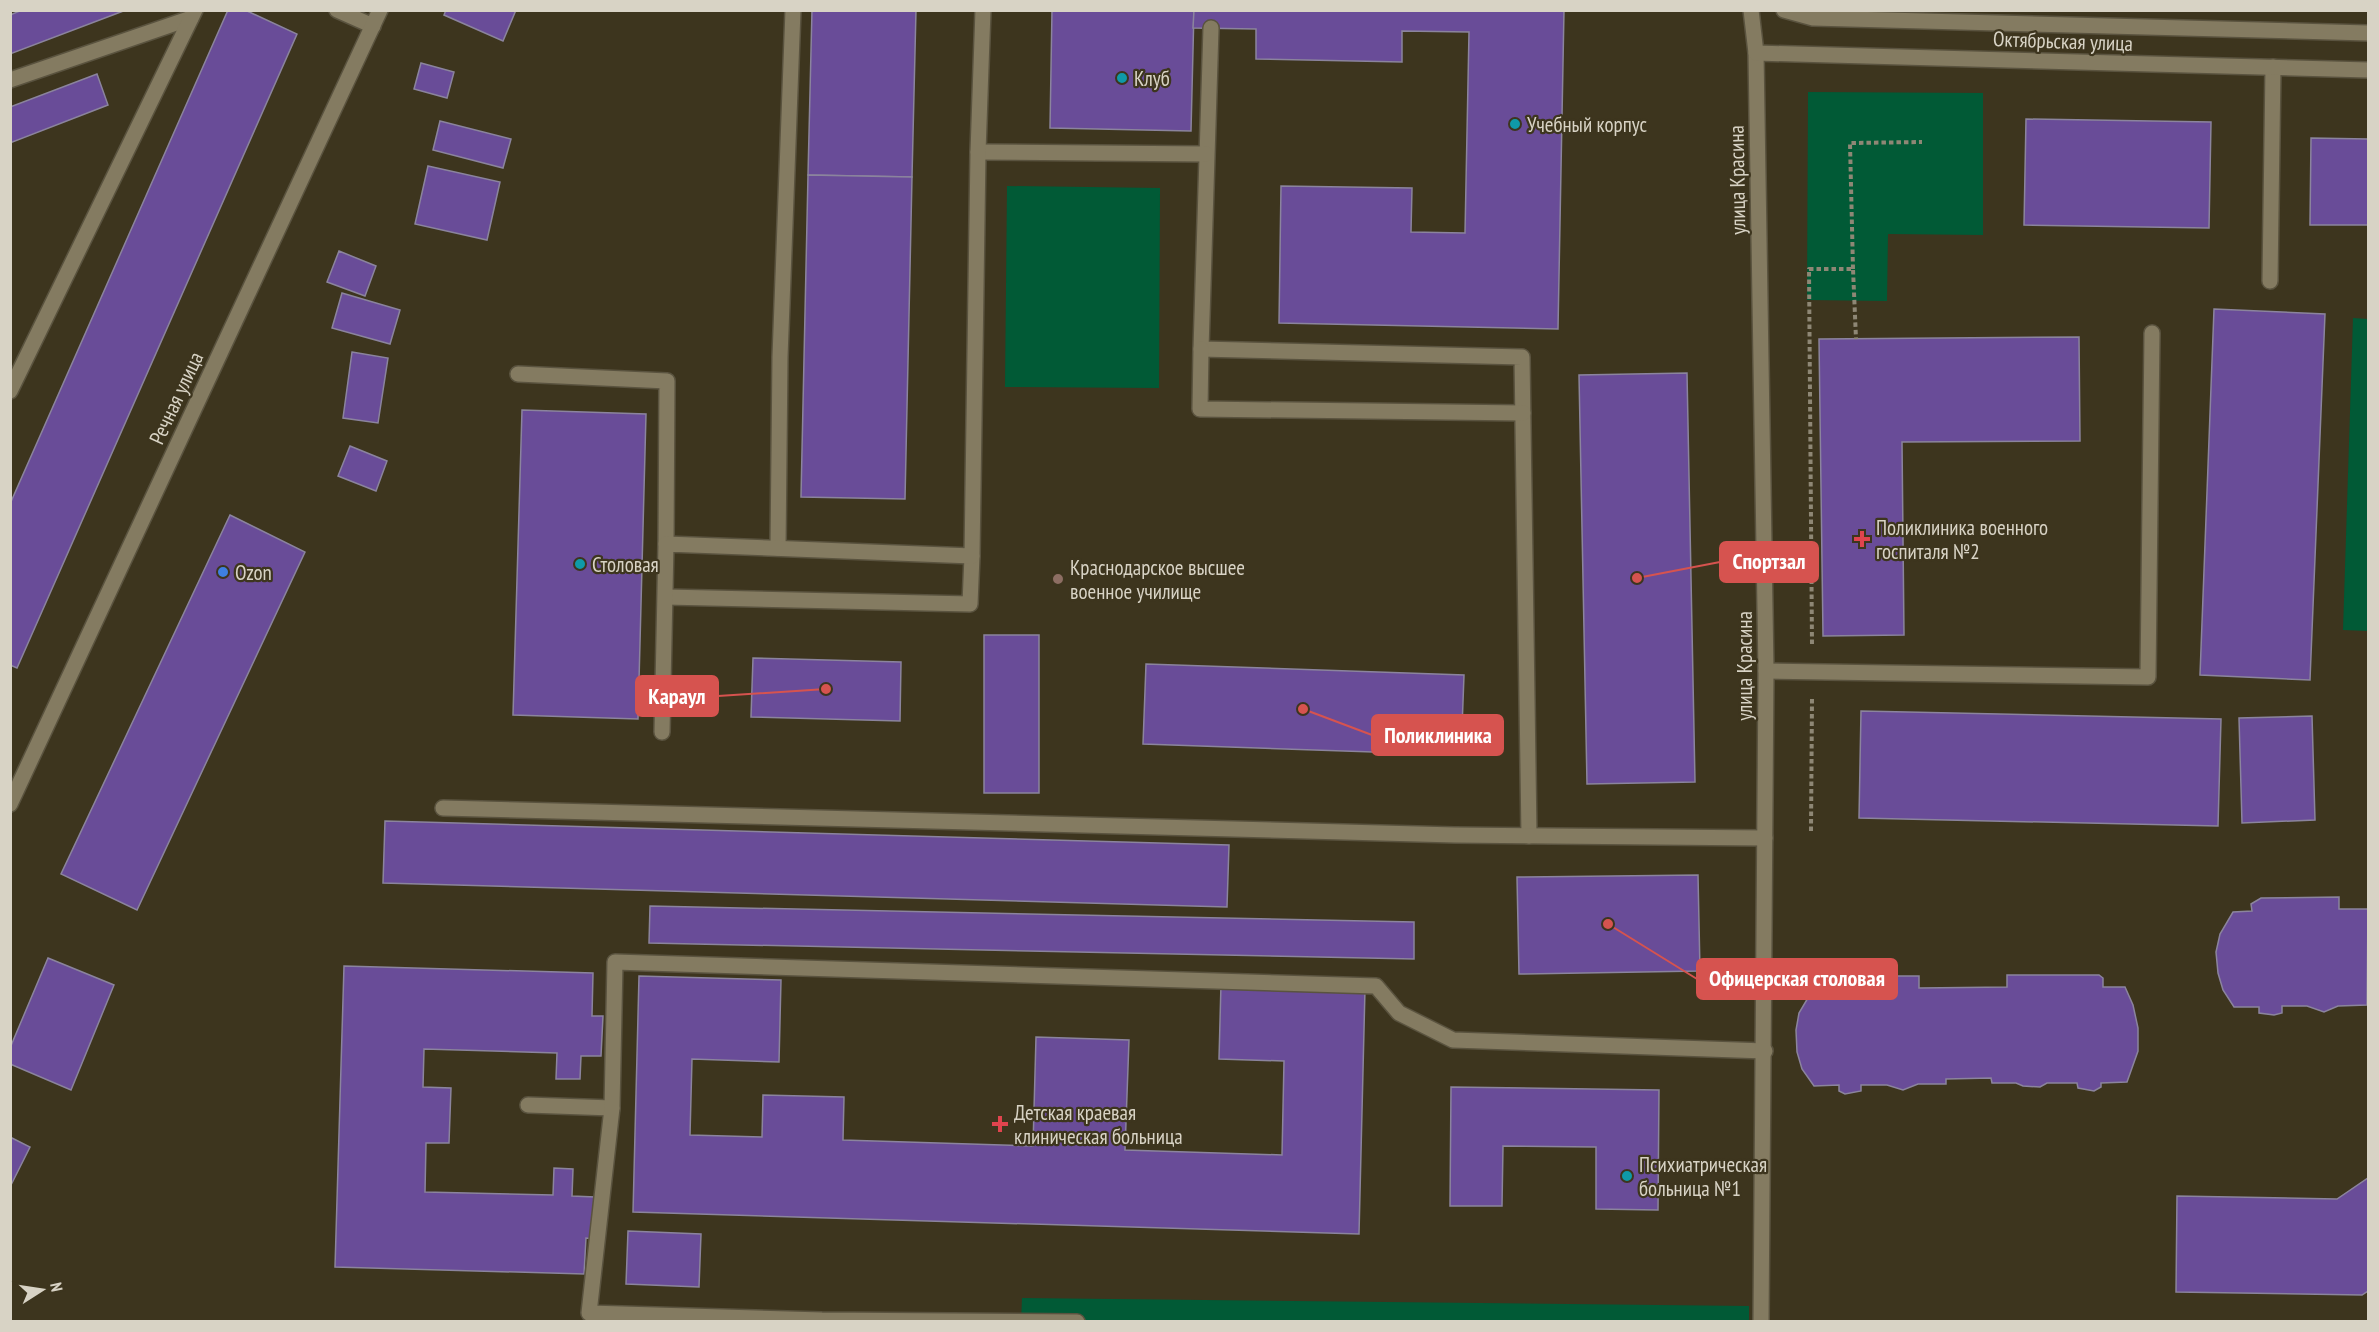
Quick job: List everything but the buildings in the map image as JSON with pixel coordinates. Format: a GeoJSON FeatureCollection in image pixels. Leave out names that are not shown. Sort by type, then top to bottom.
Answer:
{"type":"FeatureCollection","features":[{"type":"Feature","properties":{"kind":"street"},"geometry":{"type":"LineString","coordinates":[[337,10],[373,26]]}},
{"type":"Feature","properties":{"kind":"street","name":"Речная улица"},"geometry":{"type":"LineString","coordinates":[[10,804],[380,10]]}},
{"type":"Feature","properties":{"kind":"street"},"geometry":{"type":"LineString","coordinates":[[778,548],[780,357],[793,10]]}},
{"type":"Feature","properties":{"kind":"street"},"geometry":{"type":"LineString","coordinates":[[666,597],[970,604],[978,152],[983,10]]}},
{"type":"Feature","properties":{"kind":"street","name":"улица Красина"},"geometry":{"type":"LineString","coordinates":[[1751,10],[1756,53],[1766,671],[1765,1051],[1761,1322]]}},
{"type":"Feature","properties":{"kind":"street","name":"Октябрьская улица"},"geometry":{"type":"LineString","coordinates":[[1784,10],[1813,18],[2368,33]]}},
{"type":"Feature","properties":{"kind":"street"},"geometry":{"type":"LineString","coordinates":[[10,80],[193,14]]}},
{"type":"Feature","properties":{"kind":"street"},"geometry":{"type":"LineString","coordinates":[[10,391],[193,14]]}},
{"type":"Feature","properties":{"kind":"street"},"geometry":{"type":"LineString","coordinates":[[1212,28],[1206,154],[1200,409],[1523,412]]}},
{"type":"Feature","properties":{"kind":"street","name":"Октябрьская улица"},"geometry":{"type":"LineString","coordinates":[[1756,53],[2368,70]]}},
{"type":"Feature","properties":{"kind":"street"},"geometry":{"type":"LineString","coordinates":[[2270,281],[2273,68]]}},
{"type":"Feature","properties":{"kind":"street"},"geometry":{"type":"LineString","coordinates":[[978,152],[1206,154]]}},
{"type":"Feature","properties":{"kind":"street"},"geometry":{"type":"LineString","coordinates":[[1766,671],[2148,677],[2152,333]]}},
{"type":"Feature","properties":{"kind":"street"},"geometry":{"type":"LineString","coordinates":[[1201,349],[1522,357],[1529,836]]}},
{"type":"Feature","properties":{"kind":"street"},"geometry":{"type":"LineString","coordinates":[[518,374],[667,381],[666,597],[662,732]]}},
{"type":"Feature","properties":{"kind":"street"},"geometry":{"type":"LineString","coordinates":[[666,544],[972,556]]}},
{"type":"Feature","properties":{"kind":"street"},"geometry":{"type":"LineString","coordinates":[[443,808],[1529,836],[1765,838]]}},
{"type":"Feature","properties":{"kind":"street"},"geometry":{"type":"LineString","coordinates":[[1077,1322],[822,1321],[589,1313],[612,1108],[615,962],[1376,986],[1399,1013],[1453,1040],[1765,1051]]}},
{"type":"Feature","properties":{"kind":"street"},"geometry":{"type":"LineString","coordinates":[[528,1105],[612,1108]]}},
{"type":"Feature","properties":{"kind":"path"},"geometry":{"type":"LineString","coordinates":[[1856,339],[1850,143],[1922,142]]}},
{"type":"Feature","properties":{"kind":"path"},"geometry":{"type":"LineString","coordinates":[[1811,831],[1809,269],[1853,269]]}},
{"type":"Feature","properties":{"kind":"green space"},"geometry":{"type":"Polygon","coordinates":[[[1808,92],[1983,93],[1983,235],[1888,234],[1887,301],[1807,300],[1808,92]]]}},
{"type":"Feature","properties":{"kind":"green space"},"geometry":{"type":"Polygon","coordinates":[[[1007,186],[1160,188],[1159,388],[1005,387],[1007,186]]]}},
{"type":"Feature","properties":{"kind":"green space"},"geometry":{"type":"Polygon","coordinates":[[[2353,318],[2368,319],[2368,631],[2343,630],[2353,318]]]}},
{"type":"Feature","properties":{"kind":"green space"},"geometry":{"type":"Polygon","coordinates":[[[1022,1298],[1749,1306],[1749,1322],[1021,1322],[1022,1298]]]}},
{"type":"Feature","properties":{"kind":"place","name":"Клуб"},"geometry":{"type":"Point","coordinates":[1122,78]}},
{"type":"Feature","properties":{"kind":"place","name":"Учебный корпус"},"geometry":{"type":"Point","coordinates":[1515,124]}},
{"type":"Feature","properties":{"kind":"place","name":"Поликлиника военного госпиталя №2"},"geometry":{"type":"Point","coordinates":[1862,539]}},
{"type":"Feature","properties":{"kind":"place","name":"Столовая"},"geometry":{"type":"Point","coordinates":[580,564]}},
{"type":"Feature","properties":{"kind":"place","name":"Ozon"},"geometry":{"type":"Point","coordinates":[223,572]}},
{"type":"Feature","properties":{"kind":"place","name":"Спортзал"},"geometry":{"type":"Point","coordinates":[1637,578]}},
{"type":"Feature","properties":{"kind":"place","name":"Краснодарское высшее военное училище"},"geometry":{"type":"Point","coordinates":[1058,579]}},
{"type":"Feature","properties":{"kind":"place","name":"Караул"},"geometry":{"type":"Point","coordinates":[826,689]}},
{"type":"Feature","properties":{"kind":"place","name":"Поликлиника"},"geometry":{"type":"Point","coordinates":[1303,709]}},
{"type":"Feature","properties":{"kind":"place","name":"Офицерская столовая"},"geometry":{"type":"Point","coordinates":[1608,924]}},
{"type":"Feature","properties":{"kind":"place","name":"Детская краевая клиническая больница"},"geometry":{"type":"Point","coordinates":[1000,1124]}},
{"type":"Feature","properties":{"kind":"place","name":"Психиатрическая больница №1"},"geometry":{"type":"Point","coordinates":[1627,1176]}}]}
